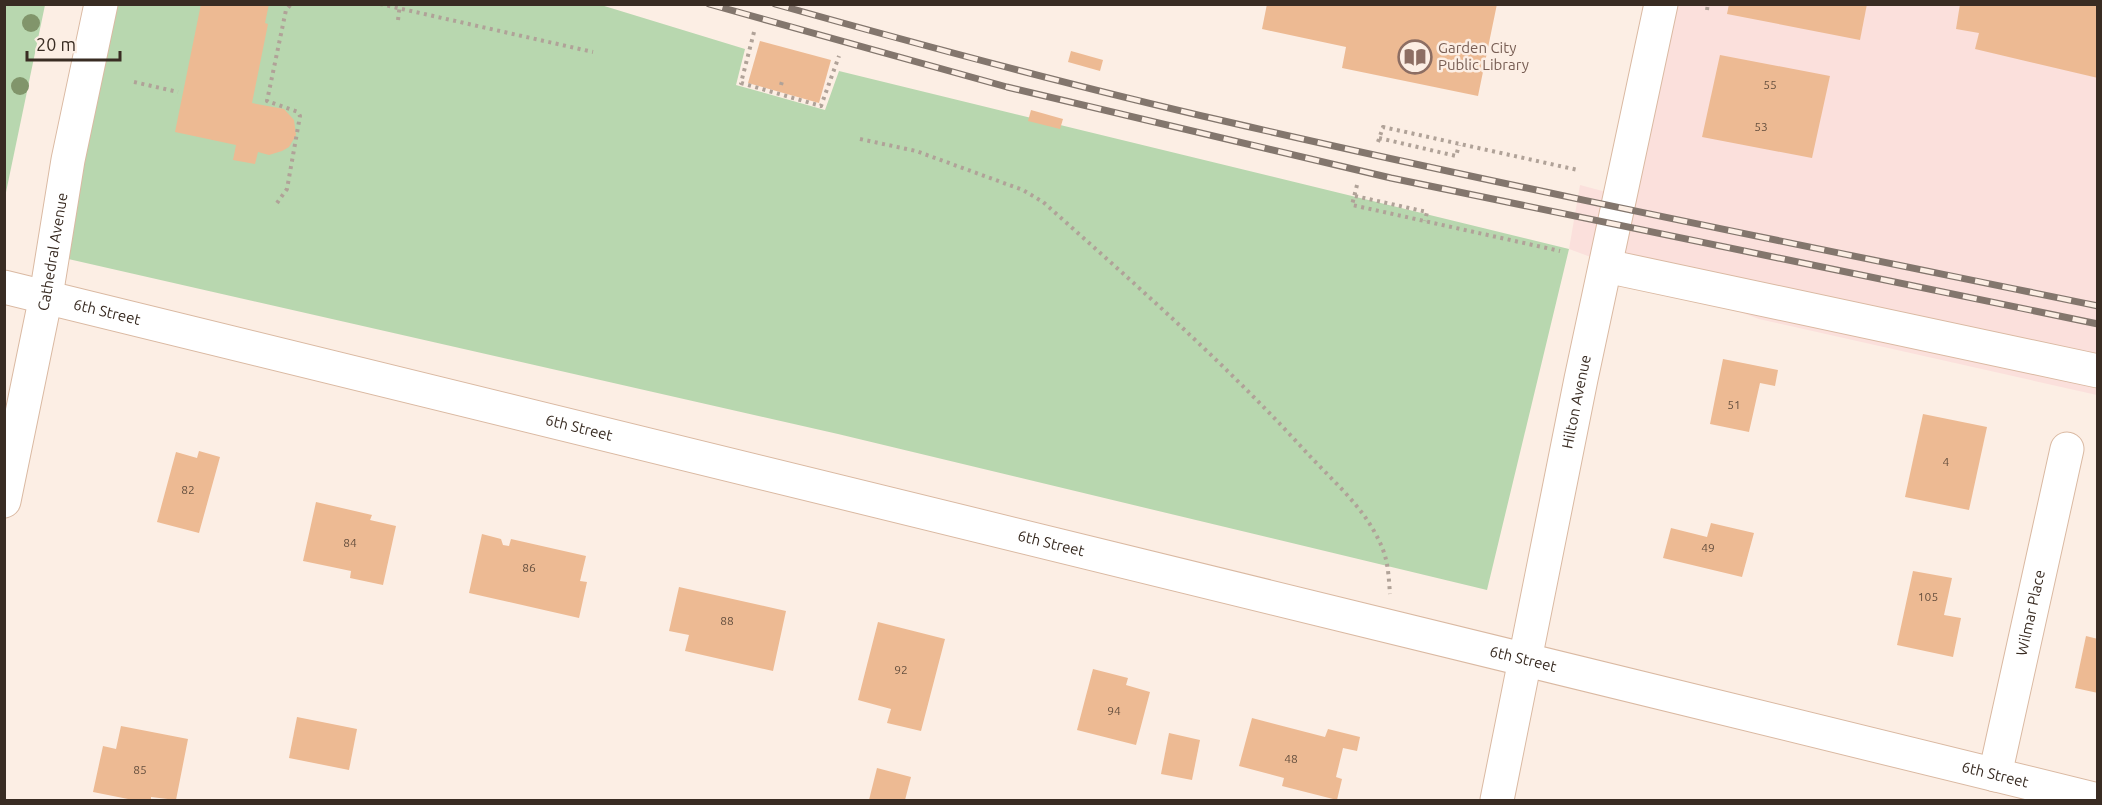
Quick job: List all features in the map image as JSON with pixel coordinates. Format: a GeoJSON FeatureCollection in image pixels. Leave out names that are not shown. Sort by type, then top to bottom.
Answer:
{"type":"FeatureCollection","features":[{"type":"Feature","properties":{"kind":"street","name":"Cathedral Avenue"},"geometry":{"type":"LineString","coordinates":[[4,501],[46,296],[68,160],[101,4]]}},
{"type":"Feature","properties":{"kind":"street","name":"Hilton Avenue"},"geometry":{"type":"LineString","coordinates":[[1497,801],[1581,379],[1661,4]]}},
{"type":"Feature","properties":{"kind":"street"},"geometry":{"type":"LineString","coordinates":[[1606,266],[2097,371]]}},
{"type":"Feature","properties":{"kind":"street","name":"6th Street"},"geometry":{"type":"LineString","coordinates":[[4,287],[2097,800]]}},
{"type":"Feature","properties":{"kind":"street","name":"Wilmar Place"},"geometry":{"type":"LineString","coordinates":[[1995,775],[2067,449]]}},
{"type":"Feature","properties":{"kind":"path"},"geometry":{"type":"LineString","coordinates":[[277,203],[287,189],[300,116],[291,108],[267,101],[286,10],[291,4]]}},
{"type":"Feature","properties":{"kind":"path"},"geometry":{"type":"LineString","coordinates":[[380,4],[593,52]]}},
{"type":"Feature","properties":{"kind":"path"},"geometry":{"type":"LineString","coordinates":[[1707,10],[1708,4]]}},
{"type":"Feature","properties":{"kind":"path"},"geometry":{"type":"LineString","coordinates":[[398,20],[400,7]]}},
{"type":"Feature","properties":{"kind":"path"},"geometry":{"type":"LineString","coordinates":[[754,32],[741,83],[821,106],[839,56]]}},
{"type":"Feature","properties":{"kind":"path"},"geometry":{"type":"LineString","coordinates":[[781,85],[783,78]]}},
{"type":"Feature","properties":{"kind":"path"},"geometry":{"type":"LineString","coordinates":[[134,82],[178,92]]}},
{"type":"Feature","properties":{"kind":"path"},"geometry":{"type":"LineString","coordinates":[[1458,145],[1456,156],[1378,140],[1383,127],[1578,170]]}},
{"type":"Feature","properties":{"kind":"path"},"geometry":{"type":"LineString","coordinates":[[860,139],[916,151],[1034,195],[1173,319],[1290,435],[1357,507],[1374,531],[1387,557],[1393,627]]}},
{"type":"Feature","properties":{"kind":"path"},"geometry":{"type":"LineString","coordinates":[[1357,185],[1352,205],[1560,251]]}},
{"type":"Feature","properties":{"kind":"path"},"geometry":{"type":"LineString","coordinates":[[1355,196],[1427,213],[1425,221]]}},
{"type":"Feature","properties":{"kind":"shaded area"},"geometry":{"type":"Polygon","coordinates":[[[1664,5],[2097,5],[2097,395],[1759,319],[1569,249],[1580,185],[1625,197],[1664,5]]]}},
{"type":"Feature","properties":{"kind":"green space"},"geometry":{"type":"Polygon","coordinates":[[[98,4],[601,5],[745,49],[736,85],[825,110],[839,71],[1569,249],[1487,590],[838,434],[42,253],[98,4]]]}},
{"type":"Feature","properties":{"kind":"green space"},"geometry":{"type":"Polygon","coordinates":[[[4,5],[45,5],[5,197],[4,5]]]}},
{"type":"Feature","properties":{"kind":"building"},"geometry":{"type":"Polygon","coordinates":[[[201,4],[269,4],[265,23],[268,24],[252,103],[284,109],[294,120],[296,135],[289,147],[282,151],[269,155],[258,152],[255,164],[233,160],[236,145],[175,132],[201,4]]]}},
{"type":"Feature","properties":{"kind":"building","name":"Garden City Public Library"},"geometry":{"type":"Polygon","coordinates":[[[1267,4],[1497,4],[1478,96],[1342,68],[1346,47],[1262,29],[1267,4]]]}},
{"type":"Feature","properties":{"kind":"building"},"geometry":{"type":"Polygon","coordinates":[[[1729,4],[1867,4],[1860,40],[1727,14],[1729,4]]]}},
{"type":"Feature","properties":{"kind":"building"},"geometry":{"type":"Polygon","coordinates":[[[1960,4],[2098,4],[2098,78],[1975,49],[1979,33],[1956,29],[1960,4]]]}},
{"type":"Feature","properties":{"kind":"building"},"geometry":{"type":"Polygon","coordinates":[[[760,41],[831,60],[819,103],[748,83],[760,41]]]}},
{"type":"Feature","properties":{"kind":"building"},"geometry":{"type":"Polygon","coordinates":[[[1071,51],[1103,60],[1100,71],[1068,62],[1071,51]]]}},
{"type":"Feature","properties":{"kind":"building"},"geometry":{"type":"Polygon","coordinates":[[[1720,55],[1830,76],[1812,158],[1702,137],[1720,55]]]}},
{"type":"Feature","properties":{"kind":"building"},"geometry":{"type":"Polygon","coordinates":[[[1031,110],[1063,119],[1060,129],[1028,121],[1031,110]]]}},
{"type":"Feature","properties":{"kind":"building"},"geometry":{"type":"Polygon","coordinates":[[[1723,359],[1778,370],[1775,386],[1760,383],[1749,432],[1710,424],[1723,359]]]}},
{"type":"Feature","properties":{"kind":"building"},"geometry":{"type":"Polygon","coordinates":[[[1923,414],[1987,427],[1969,510],[1905,497],[1923,414]]]}},
{"type":"Feature","properties":{"kind":"building"},"geometry":{"type":"Polygon","coordinates":[[[199,451],[220,457],[199,533],[157,522],[176,452],[197,458],[199,451]]]}},
{"type":"Feature","properties":{"kind":"building"},"geometry":{"type":"Polygon","coordinates":[[[316,502],[372,515],[370,520],[396,526],[383,585],[350,578],[351,571],[303,561],[316,502]]]}},
{"type":"Feature","properties":{"kind":"building"},"geometry":{"type":"Polygon","coordinates":[[[1711,523],[1754,533],[1742,577],[1663,558],[1671,528],[1707,537],[1711,523]]]}},
{"type":"Feature","properties":{"kind":"building"},"geometry":{"type":"Polygon","coordinates":[[[482,534],[501,539],[503,545],[509,546],[511,539],[586,556],[580,581],[587,582],[579,618],[469,593],[482,534]]]}},
{"type":"Feature","properties":{"kind":"building"},"geometry":{"type":"Polygon","coordinates":[[[1913,571],[1952,578],[1944,615],[1961,618],[1953,657],[1897,645],[1913,571]]]}},
{"type":"Feature","properties":{"kind":"building"},"geometry":{"type":"Polygon","coordinates":[[[679,587],[786,611],[773,671],[685,651],[689,635],[669,631],[679,587]]]}},
{"type":"Feature","properties":{"kind":"building"},"geometry":{"type":"Polygon","coordinates":[[[878,622],[945,639],[921,731],[887,723],[891,709],[858,700],[878,622]]]}},
{"type":"Feature","properties":{"kind":"building"},"geometry":{"type":"Polygon","coordinates":[[[2086,636],[2098,639],[2098,693],[2075,688],[2086,636]]]}},
{"type":"Feature","properties":{"kind":"building"},"geometry":{"type":"Polygon","coordinates":[[[1093,669],[1128,678],[1126,685],[1150,692],[1136,745],[1077,730],[1093,669]]]}},
{"type":"Feature","properties":{"kind":"building"},"geometry":{"type":"Polygon","coordinates":[[[297,717],[357,729],[349,770],[289,758],[297,717]]]}},
{"type":"Feature","properties":{"kind":"building"},"geometry":{"type":"Polygon","coordinates":[[[1252,718],[1325,737],[1328,729],[1360,737],[1357,751],[1343,748],[1336,777],[1342,779],[1337,800],[1282,786],[1284,778],[1239,766],[1252,718]]]}},
{"type":"Feature","properties":{"kind":"building"},"geometry":{"type":"Polygon","coordinates":[[[121,726],[188,739],[176,800],[151,797],[151,800],[133,800],[93,792],[103,746],[116,749],[121,726]]]}},
{"type":"Feature","properties":{"kind":"building"},"geometry":{"type":"Polygon","coordinates":[[[1169,733],[1200,740],[1192,780],[1161,774],[1169,733]]]}},
{"type":"Feature","properties":{"kind":"building"},"geometry":{"type":"Polygon","coordinates":[[[877,768],[911,777],[905,800],[869,800],[877,768]]]}},
{"type":"Feature","properties":{"kind":"railway"},"geometry":{"type":"LineString","coordinates":[[709,4],[1007,87],[1391,178],[2098,324]]}},
{"type":"Feature","properties":{"kind":"railway"},"geometry":{"type":"LineString","coordinates":[[775,4],[1111,94],[1333,146],[2098,306]]}},
{"type":"Feature","properties":{"kind":"place","name":"Garden City Public Library"},"geometry":{"type":"Point","coordinates":[1415,57]}}]}
